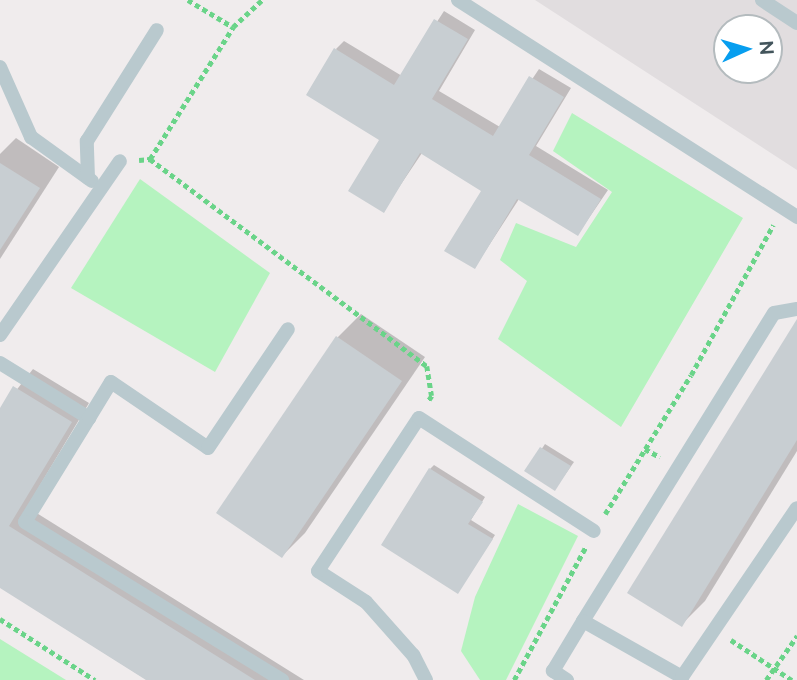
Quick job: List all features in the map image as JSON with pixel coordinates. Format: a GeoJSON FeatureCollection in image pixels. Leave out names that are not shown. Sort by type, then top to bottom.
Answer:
{"type":"FeatureCollection","features":[{"type":"Feature","properties":{"kind":"lane"},"geometry":{"type":"LineString","coordinates":[[458,0],[797,218]]}},
{"type":"Feature","properties":{"kind":"lane"},"geometry":{"type":"LineString","coordinates":[[762,0],[797,23]]}},
{"type":"Feature","properties":{"kind":"lane"},"geometry":{"type":"LineString","coordinates":[[88,178],[87,141],[158,30]]}},
{"type":"Feature","properties":{"kind":"lane"},"geometry":{"type":"LineString","coordinates":[[0,67],[31,138],[101,189]]}},
{"type":"Feature","properties":{"kind":"lane"},"geometry":{"type":"LineString","coordinates":[[0,335],[120,162]]}},
{"type":"Feature","properties":{"kind":"lane"},"geometry":{"type":"LineString","coordinates":[[567,680],[552,671],[774,313],[797,309]]}},
{"type":"Feature","properties":{"kind":"lane"},"geometry":{"type":"LineString","coordinates":[[282,680],[25,523],[111,382],[208,448],[288,330]]}},
{"type":"Feature","properties":{"kind":"lane"},"geometry":{"type":"LineString","coordinates":[[0,363],[89,418]]}},
{"type":"Feature","properties":{"kind":"lane"},"geometry":{"type":"LineString","coordinates":[[426,680],[413,655],[366,602],[318,571],[419,418],[594,531]]}},
{"type":"Feature","properties":{"kind":"lane"},"geometry":{"type":"LineString","coordinates":[[583,621],[681,678],[797,508]]}},
{"type":"Feature","properties":{"kind":"path"},"geometry":{"type":"LineString","coordinates":[[188,0],[233,27]]}},
{"type":"Feature","properties":{"kind":"path"},"geometry":{"type":"LineString","coordinates":[[150,159],[233,27],[262,0]]}},
{"type":"Feature","properties":{"kind":"path"},"geometry":{"type":"LineString","coordinates":[[120,162],[150,159],[427,366],[432,396],[419,418]]}},
{"type":"Feature","properties":{"kind":"path"},"geometry":{"type":"LineString","coordinates":[[514,680],[594,531],[691,375],[782,208]]}},
{"type":"Feature","properties":{"kind":"path"},"geometry":{"type":"LineString","coordinates":[[0,619],[95,680]]}},
{"type":"Feature","properties":{"kind":"path"},"geometry":{"type":"LineString","coordinates":[[715,630],[792,680]]}},
{"type":"Feature","properties":{"kind":"path"},"geometry":{"type":"LineString","coordinates":[[766,680],[797,636]]}},
{"type":"Feature","properties":{"kind":"shaded area"},"geometry":{"type":"Polygon","coordinates":[[[535,0],[797,0],[797,170],[535,0]]]}},
{"type":"Feature","properties":{"kind":"green space"},"geometry":{"type":"Polygon","coordinates":[[[572,113],[743,218],[621,427],[498,339],[527,281],[500,260],[516,223],[576,247],[612,192],[553,151],[572,113]]]}},
{"type":"Feature","properties":{"kind":"green space"},"geometry":{"type":"Polygon","coordinates":[[[140,179],[270,273],[215,372],[71,288],[140,179]]]}},
{"type":"Feature","properties":{"kind":"green space"},"geometry":{"type":"Polygon","coordinates":[[[518,504],[578,536],[506,680],[480,680],[461,651],[475,597],[518,504]]]}},
{"type":"Feature","properties":{"kind":"green space"},"geometry":{"type":"Polygon","coordinates":[[[0,639],[66,680],[0,680],[0,639]]]}},
{"type":"Feature","properties":{"kind":"building"},"geometry":{"type":"Polygon","coordinates":[[[434,19],[468,39],[432,99],[493,136],[529,76],[564,97],[529,155],[601,199],[578,236],[517,199],[475,269],[444,251],[481,191],[420,153],[384,213],[348,191],[379,140],[306,95],[334,48],[394,85],[434,19]]]}},
{"type":"Feature","properties":{"kind":"building"},"geometry":{"type":"Polygon","coordinates":[[[0,163],[40,188],[0,250],[0,163]]]}},
{"type":"Feature","properties":{"kind":"building"},"geometry":{"type":"Polygon","coordinates":[[[797,319],[797,440],[682,627],[627,593],[797,319]]]}},
{"type":"Feature","properties":{"kind":"building"},"geometry":{"type":"Polygon","coordinates":[[[336,336],[402,381],[282,558],[216,513],[336,336]]]}},
{"type":"Feature","properties":{"kind":"building"},"geometry":{"type":"Polygon","coordinates":[[[13,386],[72,422],[9,526],[255,680],[146,680],[0,588],[0,408],[13,386]]]}},
{"type":"Feature","properties":{"kind":"building"},"geometry":{"type":"Polygon","coordinates":[[[540,447],[571,466],[555,491],[524,471],[540,447]]]}},
{"type":"Feature","properties":{"kind":"building"},"geometry":{"type":"Polygon","coordinates":[[[429,468],[483,502],[468,524],[493,539],[458,594],[381,545],[429,468]]]}}]}
